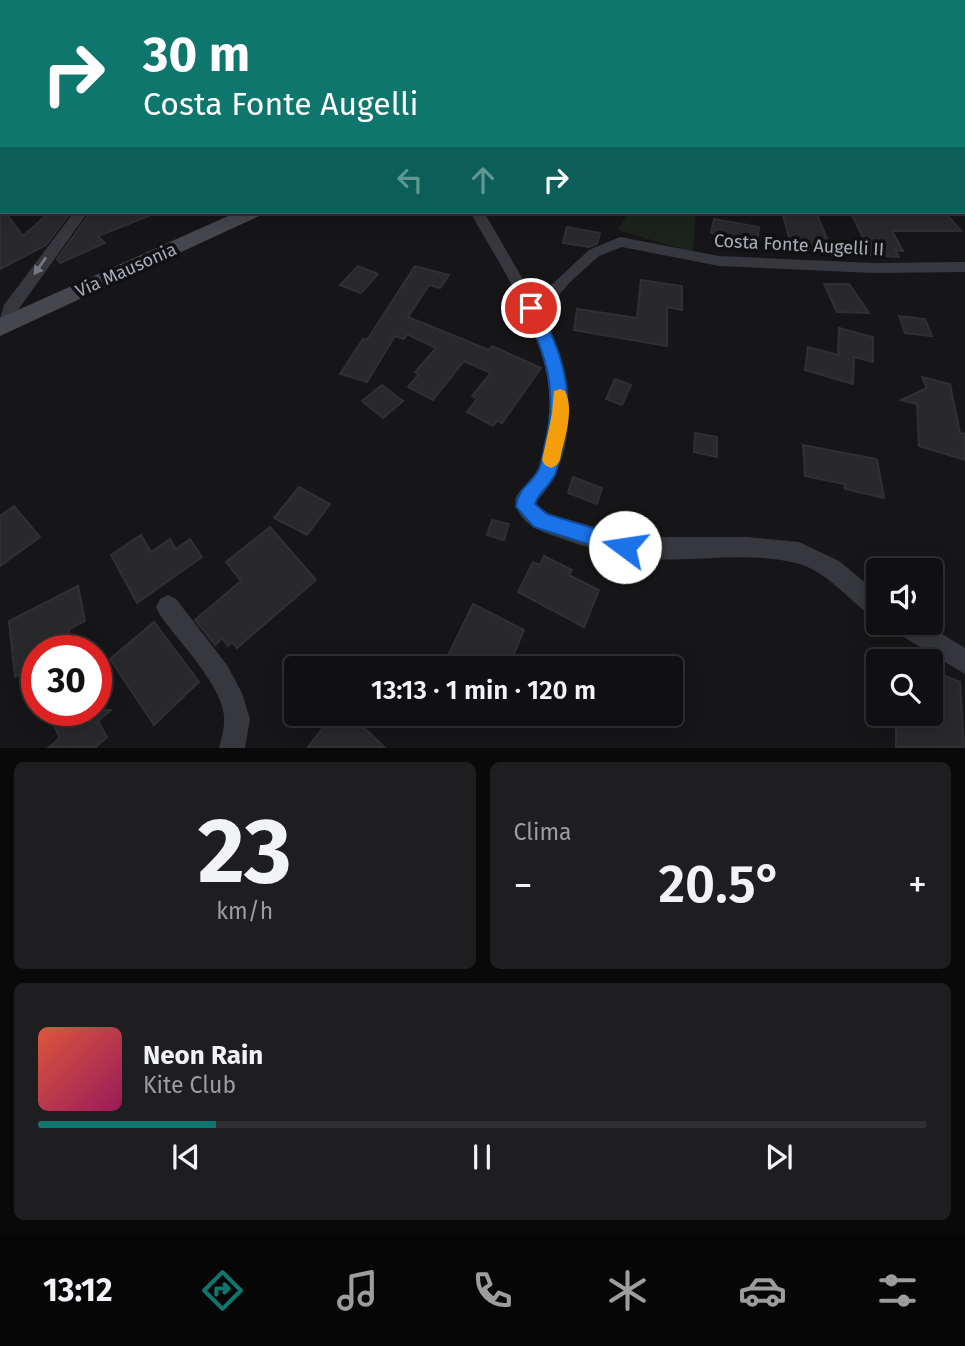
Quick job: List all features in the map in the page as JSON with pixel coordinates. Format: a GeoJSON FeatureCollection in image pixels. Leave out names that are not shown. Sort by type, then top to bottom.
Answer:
{"type":"FeatureCollection","features":[{"type":"Feature","properties":{"kind":"main road","name":"Via Mausonia"},"geometry":{"type":"LineString","coordinates":[[3,326],[248,214]]}},
{"type":"Feature","properties":{"kind":"street"},"geometry":{"type":"LineString","coordinates":[[3,326],[10,309],[80,214]]}},
{"type":"Feature","properties":{"kind":"street"},"geometry":{"type":"LineString","coordinates":[[478,214],[548,342],[559,392],[561,414],[547,474],[525,499],[531,515],[555,526],[625,547],[761,550],[803,554],[827,567],[866,598]]}},
{"type":"Feature","properties":{"kind":"street","name":"Costa Fonte Augelli II"},"geometry":{"type":"LineString","coordinates":[[531,308],[542,303],[594,253],[620,242],[719,261],[874,268],[965,267]]}},
{"type":"Feature","properties":{"kind":"street"},"geometry":{"type":"LineString","coordinates":[[168,607],[222,681],[233,703],[237,726],[232,747]]}},
{"type":"Feature","properties":{"kind":"street"},"geometry":{"type":"LineString","coordinates":[[921,635],[965,662]]}},
{"type":"Feature","properties":{"kind":"shaded area"},"geometry":{"type":"Polygon","coordinates":[[[627,214],[696,214],[693,252],[618,230],[627,214]]]}},
{"type":"Feature","properties":{"kind":"building"},"geometry":{"type":"Polygon","coordinates":[[[0,214],[6,214],[23,236],[48,214],[69,214],[46,245],[0,269],[0,214]]]}},
{"type":"Feature","properties":{"kind":"building"},"geometry":{"type":"Polygon","coordinates":[[[90,214],[153,214],[98,236],[105,243],[60,263],[57,259],[90,214]]]}},
{"type":"Feature","properties":{"kind":"building"},"geometry":{"type":"Polygon","coordinates":[[[783,214],[817,214],[832,251],[792,248],[783,214]]]}},
{"type":"Feature","properties":{"kind":"building"},"geometry":{"type":"Polygon","coordinates":[[[851,214],[947,214],[961,231],[892,231],[903,251],[895,250],[899,257],[868,255],[861,239],[864,239],[851,214]]]}},
{"type":"Feature","properties":{"kind":"building"},"geometry":{"type":"Polygon","coordinates":[[[714,219],[759,227],[757,242],[711,233],[714,219]]]}},
{"type":"Feature","properties":{"kind":"building"},"geometry":{"type":"Polygon","coordinates":[[[567,227],[600,233],[597,244],[589,247],[563,243],[567,227]]]}},
{"type":"Feature","properties":{"kind":"building"},"geometry":{"type":"Polygon","coordinates":[[[358,266],[378,274],[361,293],[340,285],[358,266]]]}},
{"type":"Feature","properties":{"kind":"building"},"geometry":{"type":"Polygon","coordinates":[[[415,266],[449,275],[440,288],[429,285],[408,317],[489,350],[492,346],[541,368],[502,423],[497,421],[493,426],[467,412],[477,399],[472,396],[491,373],[464,361],[433,400],[408,387],[419,374],[415,372],[436,348],[407,334],[404,339],[395,336],[367,382],[340,374],[363,339],[367,340],[415,266]]]}},
{"type":"Feature","properties":{"kind":"building"},"geometry":{"type":"Polygon","coordinates":[[[641,280],[682,286],[682,310],[667,307],[667,346],[574,330],[577,309],[637,318],[641,280]]]}},
{"type":"Feature","properties":{"kind":"building"},"geometry":{"type":"Polygon","coordinates":[[[824,284],[849,284],[869,313],[837,312],[824,284]]]}},
{"type":"Feature","properties":{"kind":"building"},"geometry":{"type":"Polygon","coordinates":[[[899,316],[925,319],[932,336],[905,333],[899,316]]]}},
{"type":"Feature","properties":{"kind":"building"},"geometry":{"type":"Polygon","coordinates":[[[839,328],[873,337],[873,362],[854,357],[853,384],[805,370],[808,347],[838,355],[839,328]]]}},
{"type":"Feature","properties":{"kind":"building"},"geometry":{"type":"Polygon","coordinates":[[[922,377],[950,384],[960,433],[965,434],[965,460],[919,446],[917,404],[901,400],[927,388],[922,377]]]}},
{"type":"Feature","properties":{"kind":"building"},"geometry":{"type":"Polygon","coordinates":[[[615,379],[631,385],[622,405],[606,399],[615,379]]]}},
{"type":"Feature","properties":{"kind":"building"},"geometry":{"type":"Polygon","coordinates":[[[382,385],[403,401],[383,418],[362,401],[382,385]]]}},
{"type":"Feature","properties":{"kind":"building"},"geometry":{"type":"Polygon","coordinates":[[[695,433],[717,437],[717,457],[694,452],[695,433]]]}},
{"type":"Feature","properties":{"kind":"building"},"geometry":{"type":"Polygon","coordinates":[[[803,445],[877,459],[884,498],[845,489],[844,484],[805,476],[803,445]]]}},
{"type":"Feature","properties":{"kind":"building"},"geometry":{"type":"Polygon","coordinates":[[[573,477],[602,488],[597,504],[568,493],[573,477]]]}},
{"type":"Feature","properties":{"kind":"building"},"geometry":{"type":"Polygon","coordinates":[[[299,487],[330,504],[307,535],[274,518],[299,487]]]}},
{"type":"Feature","properties":{"kind":"building"},"geometry":{"type":"Polygon","coordinates":[[[14,506],[40,537],[0,566],[0,516],[14,506]]]}},
{"type":"Feature","properties":{"kind":"building"},"geometry":{"type":"Polygon","coordinates":[[[492,520],[509,524],[504,540],[487,535],[492,520]]]}},
{"type":"Feature","properties":{"kind":"building"},"geometry":{"type":"Polygon","coordinates":[[[270,527],[316,580],[237,648],[232,642],[228,646],[222,638],[215,645],[195,620],[241,581],[226,562],[270,527]]]}},
{"type":"Feature","properties":{"kind":"building"},"geometry":{"type":"Polygon","coordinates":[[[141,535],[151,552],[170,539],[176,549],[190,539],[202,557],[137,603],[111,555],[141,535]]]}},
{"type":"Feature","properties":{"kind":"building"},"geometry":{"type":"Polygon","coordinates":[[[544,556],[572,570],[569,575],[599,590],[584,627],[518,592],[533,562],[540,565],[544,556]]]}},
{"type":"Feature","properties":{"kind":"building"},"geometry":{"type":"Polygon","coordinates":[[[78,586],[85,621],[69,629],[70,635],[21,635],[21,674],[15,677],[9,621],[78,586]]]}},
{"type":"Feature","properties":{"kind":"building"},"geometry":{"type":"Polygon","coordinates":[[[473,604],[524,630],[513,656],[448,656],[473,604]]]}},
{"type":"Feature","properties":{"kind":"building"},"geometry":{"type":"Polygon","coordinates":[[[154,622],[199,682],[154,725],[112,662],[112,657],[154,622]]]}},
{"type":"Feature","properties":{"kind":"building"},"geometry":{"type":"Polygon","coordinates":[[[943,675],[960,682],[964,747],[896,747],[896,726],[943,726],[943,675]]]}},
{"type":"Feature","properties":{"kind":"building"},"geometry":{"type":"Polygon","coordinates":[[[54,726],[101,726],[107,737],[96,747],[49,747],[60,738],[54,726]]]}},
{"type":"Feature","properties":{"kind":"building"},"geometry":{"type":"Polygon","coordinates":[[[325,726],[362,726],[384,747],[308,747],[325,726]]]}},
{"type":"Feature","properties":{"kind":"slow traffic"},"geometry":{"type":"LineString","coordinates":[[551,460],[561,414],[560,396]]}},
{"type":"Feature","properties":{"kind":"route"},"geometry":{"type":"LineString","coordinates":[[531,308],[548,342],[561,414],[547,474],[524,502],[531,515],[541,521],[582,536],[625,547]]}}]}
